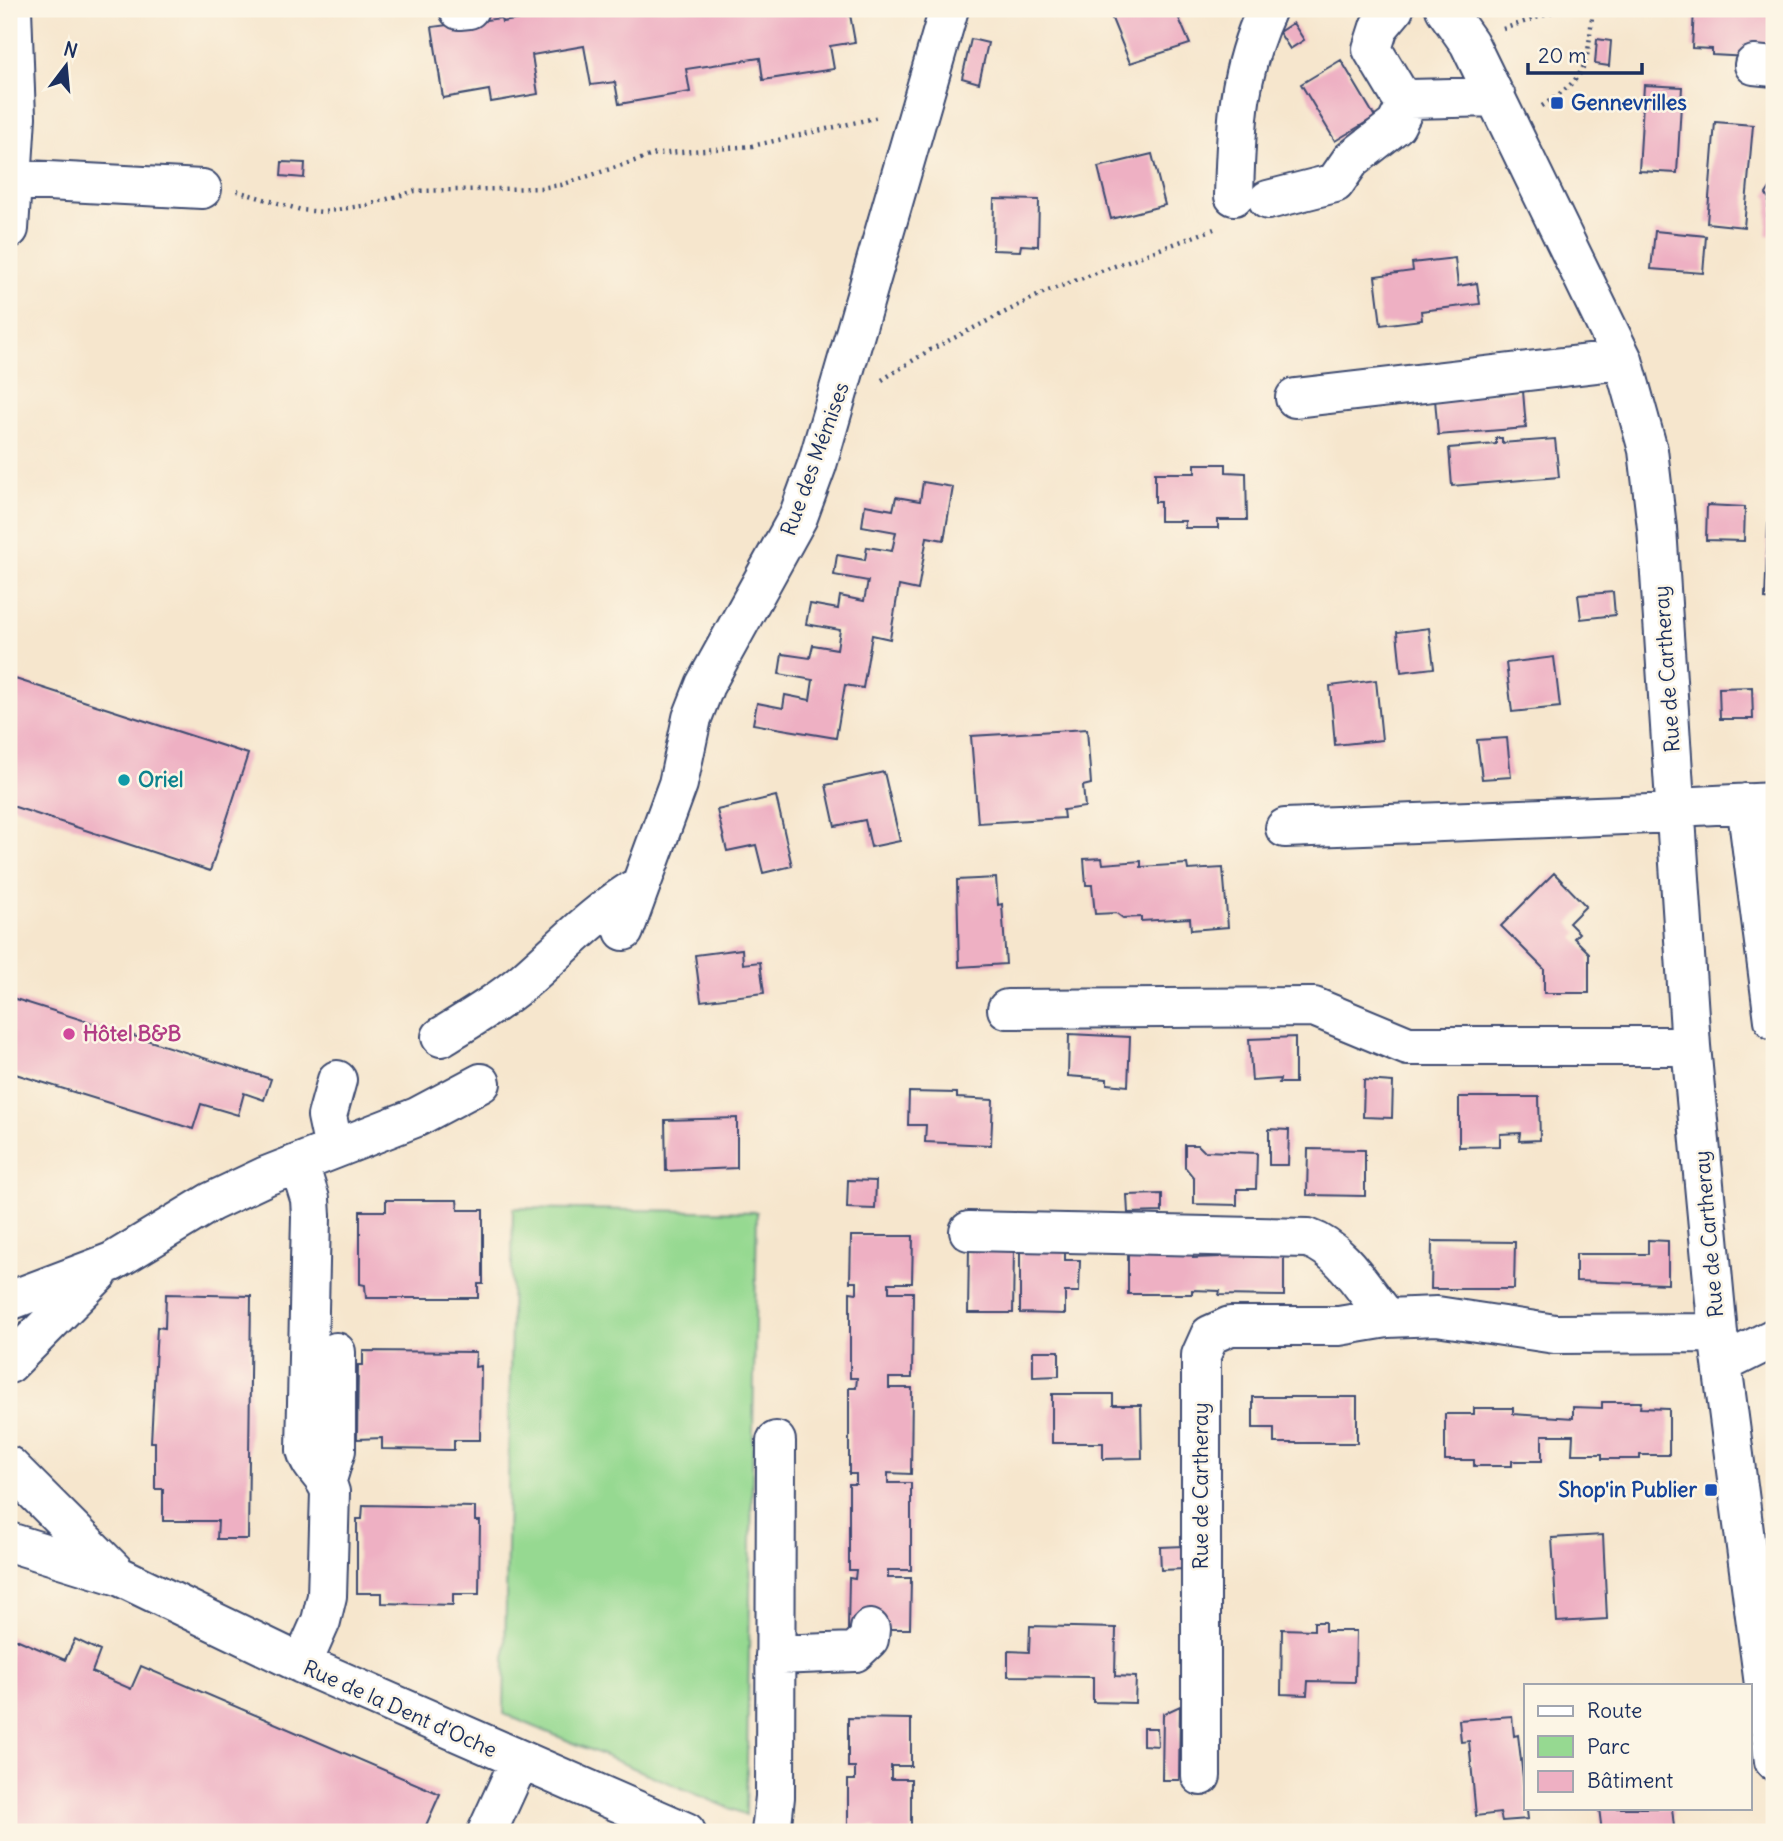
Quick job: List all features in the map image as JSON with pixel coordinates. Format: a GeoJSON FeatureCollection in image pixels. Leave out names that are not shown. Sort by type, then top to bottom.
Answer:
{"type":"FeatureCollection","features":[{"type":"Feature","properties":{"kind":"street"},"geometry":{"type":"LineString","coordinates":[[9,229],[16,94],[12,9]]}},
{"type":"Feature","properties":{"kind":"street","name":"Rue des Mémises"},"geometry":{"type":"LineString","coordinates":[[624,931],[678,784],[692,718],[705,685],[798,517],[834,410],[949,9]]}},
{"type":"Feature","properties":{"kind":"street"},"geometry":{"type":"LineString","coordinates":[[1267,9],[1252,43],[1240,86],[1251,198],[1335,183],[1351,160],[1387,136],[1396,125],[1409,99]]}},
{"type":"Feature","properties":{"kind":"street"},"geometry":{"type":"LineString","coordinates":[[1394,9],[1380,27],[1372,49],[1399,94],[1409,99],[1503,111]]}},
{"type":"Feature","properties":{"kind":"street","name":"Rue de Cartheray"},"geometry":{"type":"LineString","coordinates":[[1446,9],[1476,28],[1503,111],[1623,360],[1642,424],[1654,489],[1691,1046],[1720,1349],[1769,1690],[1774,1754]]}},
{"type":"Feature","properties":{"kind":"street"},"geometry":{"type":"LineString","coordinates":[[11,179],[202,189]]}},
{"type":"Feature","properties":{"kind":"street"},"geometry":{"type":"LineString","coordinates":[[1295,398],[1623,360]]}},
{"type":"Feature","properties":{"kind":"street"},"geometry":{"type":"LineString","coordinates":[[1285,828],[1676,810],[1760,802],[1774,1020]]}},
{"type":"Feature","properties":{"kind":"street"},"geometry":{"type":"LineString","coordinates":[[441,1037],[507,995],[583,924],[610,902],[641,885]]}},
{"type":"Feature","properties":{"kind":"street"},"geometry":{"type":"LineString","coordinates":[[1007,1009],[1314,1007],[1408,1046],[1691,1046]]}},
{"type":"Feature","properties":{"kind":"street"},"geometry":{"type":"LineString","coordinates":[[334,1149],[327,1116],[337,1080]]}},
{"type":"Feature","properties":{"kind":"street"},"geometry":{"type":"LineString","coordinates":[[9,1301],[111,1262],[211,1202],[417,1117],[481,1083]]}},
{"type":"Feature","properties":{"kind":"street"},"geometry":{"type":"LineString","coordinates":[[299,1164],[310,1199],[311,1216],[306,1450],[309,1461],[327,1480],[330,1492],[327,1596],[321,1621],[302,1664]]}},
{"type":"Feature","properties":{"kind":"street"},"geometry":{"type":"LineString","coordinates":[[969,1231],[1308,1238],[1319,1242],[1339,1257],[1387,1318]]}},
{"type":"Feature","properties":{"kind":"street"},"geometry":{"type":"LineString","coordinates":[[9,1364],[111,1262]]}},
{"type":"Feature","properties":{"kind":"street","name":"Rue de Cartheray"},"geometry":{"type":"LineString","coordinates":[[1201,1776],[1203,1344],[1219,1328],[1339,1326],[1387,1318],[1437,1316],[1555,1334],[1720,1349]]}},
{"type":"Feature","properties":{"kind":"street"},"geometry":{"type":"LineString","coordinates":[[1720,1349],[1774,1338]]}},
{"type":"Feature","properties":{"kind":"street"},"geometry":{"type":"LineString","coordinates":[[327,1480],[336,1450],[337,1352]]}},
{"type":"Feature","properties":{"kind":"street"},"geometry":{"type":"LineString","coordinates":[[771,1832],[775,1797],[776,1441]]}},
{"type":"Feature","properties":{"kind":"street","name":"Rue de la Dent d'Oche"},"geometry":{"type":"LineString","coordinates":[[9,1466],[119,1576]]}},
{"type":"Feature","properties":{"kind":"street","name":"Rue de la Dent d'Oche"},"geometry":{"type":"LineString","coordinates":[[9,1542],[119,1576],[302,1664],[519,1762],[686,1832]]}},
{"type":"Feature","properties":{"kind":"street"},"geometry":{"type":"LineString","coordinates":[[775,1655],[855,1652],[869,1639],[870,1629]]}},
{"type":"Feature","properties":{"kind":"street"},"geometry":{"type":"LineString","coordinates":[[487,1832],[519,1762]]}},
{"type":"Feature","properties":{"kind":"path"},"geometry":{"type":"LineString","coordinates":[[1476,28],[1562,9]]}},
{"type":"Feature","properties":{"kind":"path"},"geometry":{"type":"LineString","coordinates":[[1503,111],[1568,89],[1581,74],[1588,54],[1593,9]]}},
{"type":"Feature","properties":{"kind":"path"},"geometry":{"type":"LineString","coordinates":[[202,189],[236,191],[301,210],[323,212],[367,205],[415,191],[562,186],[656,154],[752,145],[922,106]]}},
{"type":"Feature","properties":{"kind":"path"},"geometry":{"type":"LineString","coordinates":[[834,410],[928,351],[1045,292],[1209,233],[1222,225],[1231,211],[1251,198]]}},
{"type":"Feature","properties":{"kind":"green space"},"geometry":{"type":"Polygon","coordinates":[[[513,1208],[757,1212],[746,1815],[504,1714],[513,1208]]]}},
{"type":"Feature","properties":{"kind":"building"},"geometry":{"type":"Polygon","coordinates":[[[580,9],[849,9],[855,42],[830,46],[834,69],[763,80],[760,58],[686,69],[690,92],[619,104],[615,82],[591,85],[584,46],[532,55],[538,94],[491,102],[489,90],[443,98],[432,27],[501,18],[502,22],[580,9]]]}},
{"type":"Feature","properties":{"kind":"building"},"geometry":{"type":"Polygon","coordinates":[[[1108,9],[1175,9],[1190,44],[1130,63],[1108,9]]]}},
{"type":"Feature","properties":{"kind":"building"},"geometry":{"type":"Polygon","coordinates":[[[1694,9],[1774,9],[1774,49],[1749,57],[1712,55],[1712,49],[1692,48],[1694,9]]]}},
{"type":"Feature","properties":{"kind":"building"},"geometry":{"type":"Polygon","coordinates":[[[1293,23],[1304,40],[1290,49],[1279,32],[1293,23]]]}},
{"type":"Feature","properties":{"kind":"building"},"geometry":{"type":"Polygon","coordinates":[[[971,39],[988,43],[979,83],[962,78],[971,39]]]}},
{"type":"Feature","properties":{"kind":"building"},"geometry":{"type":"Polygon","coordinates":[[[1597,39],[1611,41],[1609,66],[1595,64],[1597,39]]]}},
{"type":"Feature","properties":{"kind":"building"},"geometry":{"type":"Polygon","coordinates":[[[1341,60],[1375,117],[1335,141],[1301,84],[1341,60]]]}},
{"type":"Feature","properties":{"kind":"building"},"geometry":{"type":"Polygon","coordinates":[[[1644,85],[1682,87],[1677,173],[1639,171],[1644,85]]]}},
{"type":"Feature","properties":{"kind":"building"},"geometry":{"type":"Polygon","coordinates":[[[1715,122],[1753,125],[1744,227],[1707,223],[1715,122]]]}},
{"type":"Feature","properties":{"kind":"building"},"geometry":{"type":"Polygon","coordinates":[[[1152,154],[1165,205],[1111,219],[1098,167],[1152,154]]]}},
{"type":"Feature","properties":{"kind":"building"},"geometry":{"type":"Polygon","coordinates":[[[282,162],[305,163],[304,178],[281,176],[282,162]]]}},
{"type":"Feature","properties":{"kind":"building"},"geometry":{"type":"Polygon","coordinates":[[[1774,182],[1774,236],[1766,235],[1769,199],[1766,194],[1774,182]]]}},
{"type":"Feature","properties":{"kind":"building"},"geometry":{"type":"Polygon","coordinates":[[[994,199],[1039,200],[1038,246],[1021,245],[1020,251],[993,250],[994,199]]]}},
{"type":"Feature","properties":{"kind":"building"},"geometry":{"type":"Polygon","coordinates":[[[1655,231],[1706,236],[1703,273],[1651,269],[1655,231]]]}},
{"type":"Feature","properties":{"kind":"building"},"geometry":{"type":"Polygon","coordinates":[[[1455,258],[1458,286],[1477,283],[1480,304],[1421,311],[1422,320],[1381,325],[1375,276],[1413,271],[1412,263],[1455,258]]]}},
{"type":"Feature","properties":{"kind":"building"},"geometry":{"type":"Polygon","coordinates":[[[1523,391],[1526,428],[1438,435],[1435,399],[1523,391]]]}},
{"type":"Feature","properties":{"kind":"building"},"geometry":{"type":"Polygon","coordinates":[[[1496,438],[1502,438],[1502,443],[1555,439],[1559,477],[1452,486],[1449,448],[1496,444],[1496,438]]]}},
{"type":"Feature","properties":{"kind":"building"},"geometry":{"type":"Polygon","coordinates":[[[1195,464],[1226,464],[1226,472],[1246,473],[1247,520],[1218,520],[1218,528],[1185,528],[1185,521],[1160,521],[1160,502],[1155,502],[1155,473],[1195,473],[1195,464]]]}},
{"type":"Feature","properties":{"kind":"building"},"geometry":{"type":"Polygon","coordinates":[[[923,482],[953,487],[944,540],[927,537],[918,590],[899,586],[890,639],[872,635],[863,688],[845,685],[836,738],[753,724],[757,703],[783,708],[785,695],[810,700],[813,680],[779,674],[782,654],[810,658],[813,645],[837,649],[840,630],[806,624],[810,604],[838,609],[840,596],[864,601],[868,581],[834,575],[837,555],[865,560],[867,547],[892,551],[896,532],[862,526],[865,505],[893,510],[896,497],[920,501],[923,482]]]}},
{"type":"Feature","properties":{"kind":"building"},"geometry":{"type":"Polygon","coordinates":[[[1707,505],[1745,507],[1744,541],[1706,540],[1707,505]]]}},
{"type":"Feature","properties":{"kind":"building"},"geometry":{"type":"Polygon","coordinates":[[[1768,524],[1774,525],[1774,600],[1765,599],[1768,524]]]}},
{"type":"Feature","properties":{"kind":"building"},"geometry":{"type":"Polygon","coordinates":[[[1613,592],[1615,615],[1581,619],[1578,595],[1613,592]]]}},
{"type":"Feature","properties":{"kind":"building"},"geometry":{"type":"Polygon","coordinates":[[[1429,628],[1434,668],[1401,672],[1397,632],[1429,628]]]}},
{"type":"Feature","properties":{"kind":"building"},"geometry":{"type":"Polygon","coordinates":[[[1554,657],[1560,707],[1512,712],[1506,663],[1554,657]]]}},
{"type":"Feature","properties":{"kind":"building","name":"Oriel"},"geometry":{"type":"Polygon","coordinates":[[[9,677],[248,754],[210,871],[9,805],[9,677]]]}},
{"type":"Feature","properties":{"kind":"building"},"geometry":{"type":"Polygon","coordinates":[[[1376,680],[1382,740],[1335,745],[1330,686],[1376,680]]]}},
{"type":"Feature","properties":{"kind":"building"},"geometry":{"type":"Polygon","coordinates":[[[1752,687],[1753,719],[1720,719],[1719,688],[1752,687]]]}},
{"type":"Feature","properties":{"kind":"building"},"geometry":{"type":"Polygon","coordinates":[[[1087,729],[1091,784],[1083,786],[1085,807],[1063,810],[1064,818],[978,823],[971,736],[1087,729]]]}},
{"type":"Feature","properties":{"kind":"building"},"geometry":{"type":"Polygon","coordinates":[[[1507,738],[1511,777],[1482,779],[1477,740],[1507,738]]]}},
{"type":"Feature","properties":{"kind":"building"},"geometry":{"type":"Polygon","coordinates":[[[884,772],[900,841],[871,847],[865,820],[835,826],[826,785],[884,772]]]}},
{"type":"Feature","properties":{"kind":"building"},"geometry":{"type":"Polygon","coordinates":[[[776,796],[792,866],[763,873],[756,845],[727,851],[717,810],[776,796]]]}},
{"type":"Feature","properties":{"kind":"building"},"geometry":{"type":"Polygon","coordinates":[[[1102,858],[1103,864],[1141,861],[1141,867],[1187,864],[1188,870],[1223,868],[1228,927],[1191,930],[1190,918],[1141,921],[1141,917],[1123,918],[1116,913],[1095,914],[1092,885],[1086,885],[1084,859],[1102,858]]]}},
{"type":"Feature","properties":{"kind":"building"},"geometry":{"type":"Polygon","coordinates":[[[1554,873],[1586,906],[1569,923],[1579,933],[1574,938],[1589,953],[1589,993],[1544,993],[1544,969],[1501,926],[1554,873]]]}},
{"type":"Feature","properties":{"kind":"building"},"geometry":{"type":"Polygon","coordinates":[[[996,878],[998,905],[1002,904],[1006,964],[959,967],[957,880],[996,878]]]}},
{"type":"Feature","properties":{"kind":"building"},"geometry":{"type":"Polygon","coordinates":[[[742,949],[743,964],[760,962],[764,993],[701,1001],[695,955],[742,949]]]}},
{"type":"Feature","properties":{"kind":"building","name":"Hôtel B&B"},"geometry":{"type":"Polygon","coordinates":[[[9,997],[271,1079],[264,1100],[244,1093],[238,1115],[201,1104],[193,1129],[9,1072],[9,997]]]}},
{"type":"Feature","properties":{"kind":"building"},"geometry":{"type":"Polygon","coordinates":[[[1069,1034],[1130,1037],[1128,1086],[1107,1084],[1107,1079],[1068,1076],[1069,1034]]]}},
{"type":"Feature","properties":{"kind":"building"},"geometry":{"type":"Polygon","coordinates":[[[1295,1037],[1295,1083],[1279,1083],[1280,1079],[1252,1081],[1249,1039],[1295,1037]]]}},
{"type":"Feature","properties":{"kind":"building"},"geometry":{"type":"Polygon","coordinates":[[[1364,1080],[1393,1082],[1392,1118],[1363,1117],[1364,1080]]]}},
{"type":"Feature","properties":{"kind":"building"},"geometry":{"type":"Polygon","coordinates":[[[909,1092],[957,1093],[957,1098],[993,1100],[991,1145],[925,1142],[926,1125],[908,1125],[909,1092]]]}},
{"type":"Feature","properties":{"kind":"building"},"geometry":{"type":"Polygon","coordinates":[[[1459,1097],[1539,1097],[1540,1140],[1519,1141],[1520,1133],[1500,1134],[1500,1146],[1459,1147],[1459,1097]]]}},
{"type":"Feature","properties":{"kind":"building"},"geometry":{"type":"Polygon","coordinates":[[[737,1118],[737,1168],[666,1171],[665,1120],[737,1118]]]}},
{"type":"Feature","properties":{"kind":"building"},"geometry":{"type":"Polygon","coordinates":[[[1269,1129],[1289,1130],[1288,1165],[1269,1165],[1269,1129]]]}},
{"type":"Feature","properties":{"kind":"building"},"geometry":{"type":"Polygon","coordinates":[[[1185,1145],[1198,1145],[1204,1151],[1257,1153],[1256,1189],[1237,1189],[1237,1205],[1194,1204],[1194,1178],[1185,1167],[1185,1145]]]}},
{"type":"Feature","properties":{"kind":"building"},"geometry":{"type":"Polygon","coordinates":[[[1308,1149],[1365,1150],[1365,1196],[1307,1195],[1308,1149]]]}},
{"type":"Feature","properties":{"kind":"building"},"geometry":{"type":"Polygon","coordinates":[[[848,1180],[876,1181],[875,1209],[847,1208],[848,1180]]]}},
{"type":"Feature","properties":{"kind":"building"},"geometry":{"type":"Polygon","coordinates":[[[1162,1194],[1162,1212],[1128,1213],[1127,1195],[1162,1194]]]}},
{"type":"Feature","properties":{"kind":"building"},"geometry":{"type":"Polygon","coordinates":[[[386,1200],[457,1200],[458,1210],[483,1210],[483,1284],[478,1284],[478,1298],[366,1298],[365,1285],[360,1284],[360,1211],[386,1211],[386,1200]]]}},
{"type":"Feature","properties":{"kind":"building"},"geometry":{"type":"Polygon","coordinates":[[[851,1236],[913,1236],[912,1283],[889,1283],[889,1292],[913,1292],[912,1378],[889,1378],[889,1388],[912,1388],[911,1474],[888,1473],[888,1483],[911,1483],[911,1570],[888,1570],[888,1578],[911,1578],[910,1629],[848,1629],[849,1578],[855,1579],[856,1570],[849,1570],[849,1484],[856,1484],[856,1474],[849,1474],[849,1388],[856,1388],[857,1378],[850,1378],[850,1292],[857,1293],[857,1282],[850,1282],[851,1236]]]}},
{"type":"Feature","properties":{"kind":"building"},"geometry":{"type":"Polygon","coordinates":[[[1648,1240],[1668,1241],[1668,1284],[1576,1281],[1576,1254],[1648,1254],[1648,1240]]]}},
{"type":"Feature","properties":{"kind":"building"},"geometry":{"type":"Polygon","coordinates":[[[1432,1241],[1515,1242],[1514,1289],[1431,1289],[1432,1241]]]}},
{"type":"Feature","properties":{"kind":"building"},"geometry":{"type":"Polygon","coordinates":[[[969,1247],[1014,1248],[1013,1313],[968,1313],[969,1247]]]}},
{"type":"Feature","properties":{"kind":"building"},"geometry":{"type":"Polygon","coordinates":[[[1020,1248],[1065,1248],[1065,1260],[1080,1260],[1079,1292],[1065,1292],[1065,1314],[1020,1313],[1020,1248]]]}},
{"type":"Feature","properties":{"kind":"building"},"geometry":{"type":"Polygon","coordinates":[[[1128,1248],[1193,1249],[1193,1258],[1220,1257],[1220,1250],[1284,1250],[1284,1296],[1219,1295],[1220,1291],[1192,1290],[1192,1294],[1128,1294],[1128,1248]]]}},
{"type":"Feature","properties":{"kind":"building"},"geometry":{"type":"Polygon","coordinates":[[[166,1294],[251,1296],[248,1539],[217,1539],[218,1521],[163,1521],[163,1489],[155,1489],[155,1442],[151,1442],[157,1327],[165,1328],[166,1294]]]}},
{"type":"Feature","properties":{"kind":"building"},"geometry":{"type":"Polygon","coordinates":[[[363,1351],[476,1352],[475,1367],[481,1366],[480,1440],[454,1440],[454,1450],[382,1449],[382,1438],[357,1439],[358,1365],[363,1365],[363,1351]]]}},
{"type":"Feature","properties":{"kind":"building"},"geometry":{"type":"Polygon","coordinates":[[[1033,1351],[1059,1351],[1059,1376],[1033,1377],[1033,1351]]]}},
{"type":"Feature","properties":{"kind":"building"},"geometry":{"type":"Polygon","coordinates":[[[1052,1394],[1113,1394],[1113,1405],[1141,1405],[1142,1458],[1103,1459],[1103,1443],[1052,1443],[1052,1394]]]}},
{"type":"Feature","properties":{"kind":"building"},"geometry":{"type":"Polygon","coordinates":[[[1253,1397],[1357,1397],[1357,1443],[1274,1443],[1274,1428],[1253,1428],[1253,1397]]]}},
{"type":"Feature","properties":{"kind":"building"},"geometry":{"type":"Polygon","coordinates":[[[1602,1402],[1641,1402],[1640,1408],[1669,1409],[1669,1455],[1640,1455],[1640,1459],[1602,1459],[1602,1454],[1572,1454],[1573,1435],[1542,1435],[1542,1461],[1512,1461],[1512,1466],[1474,1466],[1474,1460],[1445,1460],[1445,1414],[1474,1414],[1474,1408],[1513,1408],[1513,1414],[1573,1418],[1573,1407],[1602,1408],[1602,1402]]]}},
{"type":"Feature","properties":{"kind":"building"},"geometry":{"type":"Polygon","coordinates":[[[363,1505],[475,1507],[475,1521],[480,1521],[479,1594],[453,1594],[453,1605],[382,1603],[382,1593],[357,1593],[357,1519],[362,1519],[363,1505]]]}},
{"type":"Feature","properties":{"kind":"building"},"geometry":{"type":"Polygon","coordinates":[[[1603,1535],[1607,1619],[1557,1622],[1552,1538],[1603,1535]]]}},
{"type":"Feature","properties":{"kind":"building"},"geometry":{"type":"Polygon","coordinates":[[[1184,1546],[1185,1569],[1161,1570],[1160,1547],[1184,1546]]]}},
{"type":"Feature","properties":{"kind":"building"},"geometry":{"type":"Polygon","coordinates":[[[1314,1622],[1325,1622],[1325,1631],[1356,1631],[1355,1682],[1308,1681],[1307,1695],[1281,1694],[1282,1629],[1314,1630],[1314,1622]]]}},
{"type":"Feature","properties":{"kind":"building"},"geometry":{"type":"Polygon","coordinates":[[[1030,1626],[1116,1628],[1115,1676],[1136,1677],[1135,1703],[1093,1702],[1093,1677],[1008,1676],[1008,1651],[1029,1652],[1030,1626]]]}},
{"type":"Feature","properties":{"kind":"building"},"geometry":{"type":"Polygon","coordinates":[[[9,1636],[65,1660],[75,1639],[100,1651],[92,1672],[131,1689],[141,1666],[440,1794],[423,1832],[9,1832],[9,1636]]]}},
{"type":"Feature","properties":{"kind":"building"},"geometry":{"type":"Polygon","coordinates":[[[1180,1706],[1179,1780],[1162,1780],[1163,1714],[1180,1706]]]}},
{"type":"Feature","properties":{"kind":"building"},"geometry":{"type":"Polygon","coordinates":[[[1512,1716],[1514,1736],[1518,1735],[1524,1810],[1527,1810],[1528,1819],[1502,1821],[1500,1813],[1476,1816],[1469,1741],[1461,1742],[1459,1720],[1512,1716]]]}},
{"type":"Feature","properties":{"kind":"building"},"geometry":{"type":"Polygon","coordinates":[[[848,1718],[911,1719],[911,1766],[891,1766],[891,1779],[911,1779],[911,1832],[875,1832],[875,1826],[848,1826],[848,1780],[855,1780],[855,1767],[848,1767],[848,1718]]]}},
{"type":"Feature","properties":{"kind":"building"},"geometry":{"type":"Polygon","coordinates":[[[1143,1728],[1157,1728],[1158,1746],[1143,1745],[1143,1728]]]}},
{"type":"Feature","properties":{"kind":"building"},"geometry":{"type":"Polygon","coordinates":[[[1599,1810],[1672,1810],[1674,1827],[1602,1832],[1599,1810]]]}},
{"type":"Feature","properties":{"kind":"place","name":"Gennevrilles"},"geometry":{"type":"Point","coordinates":[1557,103]}},
{"type":"Feature","properties":{"kind":"place","name":"Oriel"},"geometry":{"type":"Point","coordinates":[124,780]}},
{"type":"Feature","properties":{"kind":"place","name":"Hôtel B&B"},"geometry":{"type":"Point","coordinates":[69,1034]}},
{"type":"Feature","properties":{"kind":"place","name":"Shop'in Publier"},"geometry":{"type":"Point","coordinates":[1711,1490]}}]}
